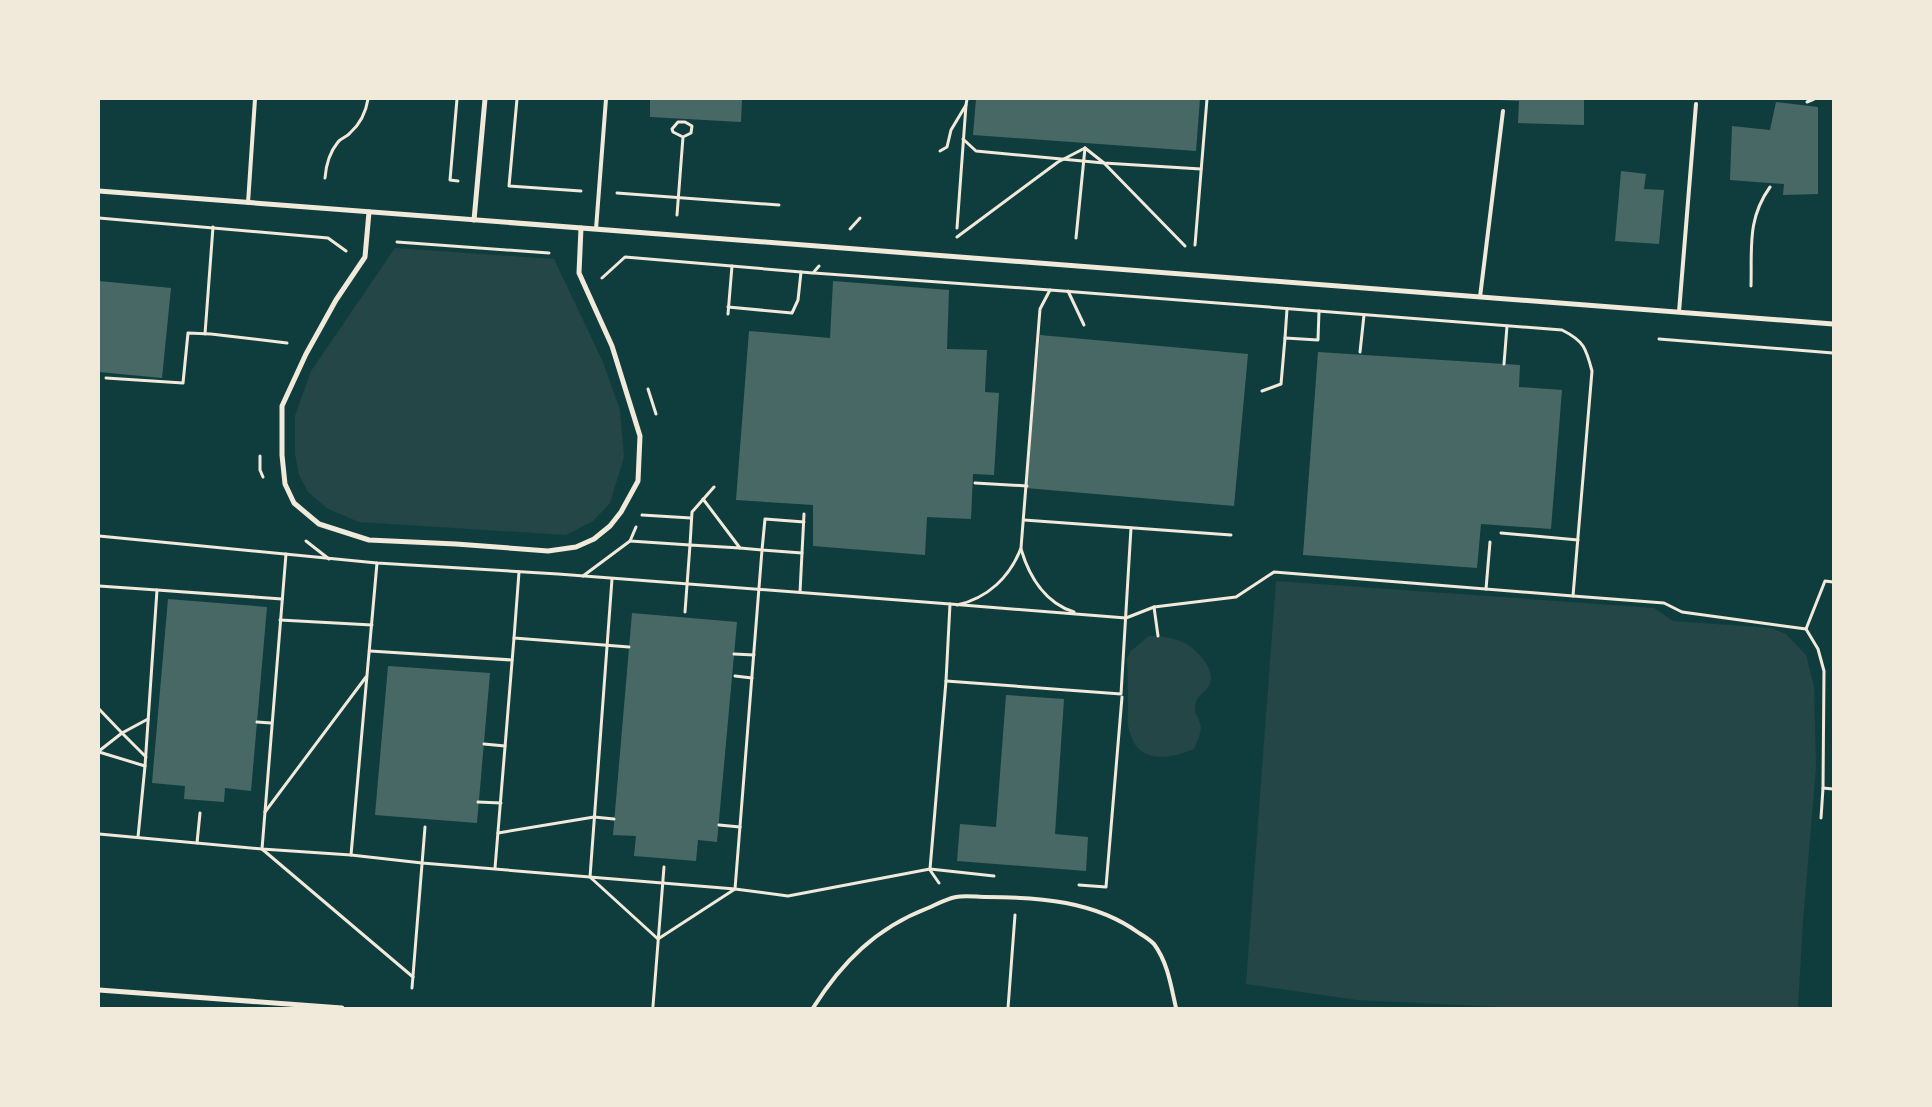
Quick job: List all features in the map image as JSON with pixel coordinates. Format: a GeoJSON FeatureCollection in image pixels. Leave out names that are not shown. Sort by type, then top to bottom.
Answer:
{"type":"FeatureCollection","features":[{"type":"Feature","properties":{"kind":"street"},"geometry":{"type":"LineString","coordinates":[[474,220],[485,99]]}},
{"type":"Feature","properties":{"kind":"street"},"geometry":{"type":"LineString","coordinates":[[99,191],[1833,324]]}},
{"type":"Feature","properties":{"kind":"street"},"geometry":{"type":"LineString","coordinates":[[369,212],[365,256],[336,300],[306,354],[282,406],[282,455],[285,484],[294,503],[319,524],[369,540],[548,551],[576,547],[594,540],[610,526],[621,512],[638,481],[640,436],[612,346],[579,273],[581,228]]}},
{"type":"Feature","properties":{"kind":"street"},"geometry":{"type":"LineString","coordinates":[[99,990],[342,1008]]}},
{"type":"Feature","properties":{"kind":"lane"},"geometry":{"type":"LineString","coordinates":[[248,203],[255,99]]}},
{"type":"Feature","properties":{"kind":"lane"},"geometry":{"type":"LineString","coordinates":[[596,229],[606,99]]}},
{"type":"Feature","properties":{"kind":"lane"},"geometry":{"type":"LineString","coordinates":[[1678,312],[1696,104]]}},
{"type":"Feature","properties":{"kind":"lane"},"geometry":{"type":"LineString","coordinates":[[1480,297],[1503,111]]}},
{"type":"Feature","properties":{"kind":"lane"},"geometry":{"type":"LineString","coordinates":[[813,1008],[828,984],[849,959],[876,936],[915,913],[957,897],[1017,897],[1072,903],[1131,927],[1153,943],[1161,957],[1168,970],[1176,1008]]}},
{"type":"Feature","properties":{"kind":"path"},"geometry":{"type":"LineString","coordinates":[[324,178],[330,154],[339,140],[350,134],[358,124],[366,110],[368,99]]}},
{"type":"Feature","properties":{"kind":"path"},"geometry":{"type":"LineString","coordinates":[[457,99],[450,180],[458,181]]}},
{"type":"Feature","properties":{"kind":"path"},"geometry":{"type":"LineString","coordinates":[[957,228],[967,99]]}},
{"type":"Feature","properties":{"kind":"path"},"geometry":{"type":"LineString","coordinates":[[1195,245],[1207,99]]}},
{"type":"Feature","properties":{"kind":"path"},"geometry":{"type":"LineString","coordinates":[[1807,102],[1814,99]]}},
{"type":"Feature","properties":{"kind":"path"},"geometry":{"type":"LineString","coordinates":[[940,151],[947,147],[952,130],[966,105]]}},
{"type":"Feature","properties":{"kind":"path"},"geometry":{"type":"LineString","coordinates":[[678,122],[685,122],[692,126],[691,134],[683,137],[674,132],[673,126],[678,122]]}},
{"type":"Feature","properties":{"kind":"path"},"geometry":{"type":"LineString","coordinates":[[679,197],[683,137]]}},
{"type":"Feature","properties":{"kind":"path"},"geometry":{"type":"LineString","coordinates":[[964,139],[976,151],[1064,160],[1201,169]]}},
{"type":"Feature","properties":{"kind":"path"},"geometry":{"type":"LineString","coordinates":[[902,279],[1058,162],[1085,148]]}},
{"type":"Feature","properties":{"kind":"path"},"geometry":{"type":"LineString","coordinates":[[1076,238],[1085,148]]}},
{"type":"Feature","properties":{"kind":"path"},"geometry":{"type":"LineString","coordinates":[[1085,148],[1104,163],[1185,246]]}},
{"type":"Feature","properties":{"kind":"path"},"geometry":{"type":"LineString","coordinates":[[1751,286],[1753,221],[1760,201],[1770,187]]}},
{"type":"Feature","properties":{"kind":"path"},"geometry":{"type":"LineString","coordinates":[[99,218],[213,227],[205,334]]}},
{"type":"Feature","properties":{"kind":"path"},"geometry":{"type":"LineString","coordinates":[[813,273],[860,218]]}},
{"type":"Feature","properties":{"kind":"path"},"geometry":{"type":"LineString","coordinates":[[397,242],[549,253]]}},
{"type":"Feature","properties":{"kind":"path"},"geometry":{"type":"LineString","coordinates":[[601,279],[625,257],[1562,330],[1576,337],[1586,349],[1592,371],[1573,596]]}},
{"type":"Feature","properties":{"kind":"path"},"geometry":{"type":"LineString","coordinates":[[728,314],[732,266]]}},
{"type":"Feature","properties":{"kind":"path"},"geometry":{"type":"LineString","coordinates":[[728,307],[792,313],[798,300],[801,272]]}},
{"type":"Feature","properties":{"kind":"path"},"geometry":{"type":"LineString","coordinates":[[958,605],[978,599],[998,584],[1010,571],[1021,548],[1040,309],[1050,290]]}},
{"type":"Feature","properties":{"kind":"path"},"geometry":{"type":"LineString","coordinates":[[1068,291],[1084,325]]}},
{"type":"Feature","properties":{"kind":"path"},"geometry":{"type":"LineString","coordinates":[[1262,392],[1281,384],[1287,308]]}},
{"type":"Feature","properties":{"kind":"path"},"geometry":{"type":"LineString","coordinates":[[1285,338],[1318,340],[1319,311]]}},
{"type":"Feature","properties":{"kind":"path"},"geometry":{"type":"LineString","coordinates":[[1360,352],[1364,314]]}},
{"type":"Feature","properties":{"kind":"path"},"geometry":{"type":"LineString","coordinates":[[1504,364],[1507,326]]}},
{"type":"Feature","properties":{"kind":"path"},"geometry":{"type":"LineString","coordinates":[[106,378],[182,383],[188,334],[205,334],[287,343]]}},
{"type":"Feature","properties":{"kind":"path"},"geometry":{"type":"LineString","coordinates":[[1659,339],[1833,353]]}},
{"type":"Feature","properties":{"kind":"path"},"geometry":{"type":"LineString","coordinates":[[646,382],[656,416]]}},
{"type":"Feature","properties":{"kind":"path"},"geometry":{"type":"LineString","coordinates":[[975,482],[1027,486]]}},
{"type":"Feature","properties":{"kind":"path"},"geometry":{"type":"LineString","coordinates":[[686,612],[692,512],[714,487]]}},
{"type":"Feature","properties":{"kind":"path"},"geometry":{"type":"LineString","coordinates":[[703,499],[740,548]]}},
{"type":"Feature","properties":{"kind":"path"},"geometry":{"type":"LineString","coordinates":[[582,576],[630,540],[644,507]]}},
{"type":"Feature","properties":{"kind":"path"},"geometry":{"type":"LineString","coordinates":[[800,592],[804,514]]}},
{"type":"Feature","properties":{"kind":"path"},"geometry":{"type":"LineString","coordinates":[[641,515],[692,518]]}},
{"type":"Feature","properties":{"kind":"path"},"geometry":{"type":"LineString","coordinates":[[735,888],[765,519],[804,522]]}},
{"type":"Feature","properties":{"kind":"path"},"geometry":{"type":"LineString","coordinates":[[1024,520],[1231,535]]}},
{"type":"Feature","properties":{"kind":"path"},"geometry":{"type":"LineString","coordinates":[[946,681],[1121,694],[1131,528]]}},
{"type":"Feature","properties":{"kind":"path"},"geometry":{"type":"LineString","coordinates":[[1501,534],[1578,540]]}},
{"type":"Feature","properties":{"kind":"path"},"geometry":{"type":"LineString","coordinates":[[99,536],[377,563],[760,589],[1126,618],[1154,607],[1236,597],[1274,572],[1664,603],[1682,612],[1806,629]]}},
{"type":"Feature","properties":{"kind":"path"},"geometry":{"type":"LineString","coordinates":[[630,540],[802,553]]}},
{"type":"Feature","properties":{"kind":"path"},"geometry":{"type":"LineString","coordinates":[[1486,589],[1490,542]]}},
{"type":"Feature","properties":{"kind":"path"},"geometry":{"type":"LineString","coordinates":[[1021,548],[1026,564],[1042,591],[1059,606],[1079,614]]}},
{"type":"Feature","properties":{"kind":"path"},"geometry":{"type":"LineString","coordinates":[[262,850],[286,554]]}},
{"type":"Feature","properties":{"kind":"path"},"geometry":{"type":"LineString","coordinates":[[351,856],[377,563]]}},
{"type":"Feature","properties":{"kind":"path"},"geometry":{"type":"LineString","coordinates":[[495,868],[519,572]]}},
{"type":"Feature","properties":{"kind":"path"},"geometry":{"type":"LineString","coordinates":[[590,877],[612,579]]}},
{"type":"Feature","properties":{"kind":"path"},"geometry":{"type":"LineString","coordinates":[[1806,629],[1825,581],[1833,582]]}},
{"type":"Feature","properties":{"kind":"path"},"geometry":{"type":"LineString","coordinates":[[99,586],[282,598]]}},
{"type":"Feature","properties":{"kind":"path"},"geometry":{"type":"LineString","coordinates":[[138,837],[146,757],[157,590]]}},
{"type":"Feature","properties":{"kind":"path"},"geometry":{"type":"LineString","coordinates":[[940,884],[930,869],[946,681],[950,604]]}},
{"type":"Feature","properties":{"kind":"path"},"geometry":{"type":"LineString","coordinates":[[1154,607],[1158,636]]}},
{"type":"Feature","properties":{"kind":"path"},"geometry":{"type":"LineString","coordinates":[[280,620],[372,624]]}},
{"type":"Feature","properties":{"kind":"path"},"geometry":{"type":"LineString","coordinates":[[1806,629],[1818,649],[1824,671],[1821,818]]}},
{"type":"Feature","properties":{"kind":"path"},"geometry":{"type":"LineString","coordinates":[[514,638],[630,647]]}},
{"type":"Feature","properties":{"kind":"path"},"geometry":{"type":"LineString","coordinates":[[370,651],[512,660]]}},
{"type":"Feature","properties":{"kind":"path"},"geometry":{"type":"LineString","coordinates":[[734,654],[754,655]]}},
{"type":"Feature","properties":{"kind":"path"},"geometry":{"type":"LineString","coordinates":[[265,813],[367,676]]}},
{"type":"Feature","properties":{"kind":"path"},"geometry":{"type":"LineString","coordinates":[[735,676],[752,678]]}},
{"type":"Feature","properties":{"kind":"path"},"geometry":{"type":"LineString","coordinates":[[1076,884],[1106,887],[1122,697]]}},
{"type":"Feature","properties":{"kind":"path"},"geometry":{"type":"LineString","coordinates":[[99,709],[146,757]]}},
{"type":"Feature","properties":{"kind":"path"},"geometry":{"type":"LineString","coordinates":[[99,752],[122,734],[148,719]]}},
{"type":"Feature","properties":{"kind":"path"},"geometry":{"type":"LineString","coordinates":[[257,722],[272,723]]}},
{"type":"Feature","properties":{"kind":"path"},"geometry":{"type":"LineString","coordinates":[[484,744],[505,746]]}},
{"type":"Feature","properties":{"kind":"path"},"geometry":{"type":"LineString","coordinates":[[99,752],[145,766]]}},
{"type":"Feature","properties":{"kind":"path"},"geometry":{"type":"LineString","coordinates":[[1823,788],[1833,789]]}},
{"type":"Feature","properties":{"kind":"path"},"geometry":{"type":"LineString","coordinates":[[478,802],[501,803]]}},
{"type":"Feature","properties":{"kind":"path"},"geometry":{"type":"LineString","coordinates":[[198,843],[200,813]]}},
{"type":"Feature","properties":{"kind":"path"},"geometry":{"type":"LineString","coordinates":[[498,833],[594,817],[614,819]]}},
{"type":"Feature","properties":{"kind":"path"},"geometry":{"type":"LineString","coordinates":[[719,825],[740,827]]}},
{"type":"Feature","properties":{"kind":"path"},"geometry":{"type":"LineString","coordinates":[[412,988],[425,827]]}},
{"type":"Feature","properties":{"kind":"path"},"geometry":{"type":"LineString","coordinates":[[99,834],[262,850],[495,868],[662,884],[735,888],[788,896],[930,869],[1001,877]]}},
{"type":"Feature","properties":{"kind":"path"},"geometry":{"type":"LineString","coordinates":[[262,850],[413,977]]}},
{"type":"Feature","properties":{"kind":"path"},"geometry":{"type":"LineString","coordinates":[[653,1006],[664,867]]}},
{"type":"Feature","properties":{"kind":"path"},"geometry":{"type":"LineString","coordinates":[[590,877],[658,939]]}},
{"type":"Feature","properties":{"kind":"path"},"geometry":{"type":"LineString","coordinates":[[658,939],[735,888]]}},
{"type":"Feature","properties":{"kind":"path"},"geometry":{"type":"LineString","coordinates":[[1008,1008],[1017,897]]}},
{"type":"Feature","properties":{"kind":"shaded area"},"geometry":{"type":"Polygon","coordinates":[[[395,248],[554,259],[603,362],[620,410],[624,457],[610,503],[593,521],[566,535],[359,522],[328,509],[308,492],[299,475],[295,454],[295,416],[311,371],[395,248]]]}},
{"type":"Feature","properties":{"kind":"shaded area"},"geometry":{"type":"Polygon","coordinates":[[[1276,581],[1654,608],[1673,621],[1771,628],[1786,634],[1806,655],[1814,686],[1816,767],[1798,1008],[1521,1008],[1357,1000],[1246,984],[1276,581]]]}},
{"type":"Feature","properties":{"kind":"shaded area"},"geometry":{"type":"Polygon","coordinates":[[[1149,636],[1168,638],[1186,644],[1198,653],[1210,672],[1209,686],[1197,699],[1195,705],[1201,729],[1199,736],[1194,749],[1184,753],[1164,757],[1146,754],[1138,748],[1128,727],[1127,659],[1131,651],[1149,636]]]}},
{"type":"Feature","properties":{"kind":"building"},"geometry":{"type":"Polygon","coordinates":[[[650,99],[742,99],[741,122],[650,117],[650,99]]]}},
{"type":"Feature","properties":{"kind":"building"},"geometry":{"type":"Polygon","coordinates":[[[976,99],[1200,99],[1196,151],[973,135],[976,99]]]}},
{"type":"Feature","properties":{"kind":"building"},"geometry":{"type":"Polygon","coordinates":[[[1500,99],[1584,99],[1584,125],[1518,123],[1519,101],[1500,99]]]}},
{"type":"Feature","properties":{"kind":"building"},"geometry":{"type":"Polygon","coordinates":[[[1776,102],[1818,107],[1818,194],[1783,195],[1784,184],[1730,180],[1732,126],[1770,130],[1776,102]]]}},
{"type":"Feature","properties":{"kind":"building"},"geometry":{"type":"Polygon","coordinates":[[[1621,171],[1646,174],[1644,189],[1664,190],[1659,244],[1615,241],[1621,171]]]}},
{"type":"Feature","properties":{"kind":"building"},"geometry":{"type":"Polygon","coordinates":[[[99,281],[171,288],[162,378],[99,372],[99,281]]]}},
{"type":"Feature","properties":{"kind":"building"},"geometry":{"type":"Polygon","coordinates":[[[833,281],[949,290],[947,349],[987,350],[985,392],[999,393],[994,475],[973,474],[971,519],[927,517],[925,555],[813,546],[813,505],[736,500],[749,331],[830,338],[833,281]]]}},
{"type":"Feature","properties":{"kind":"building"},"geometry":{"type":"Polygon","coordinates":[[[1040,335],[1248,354],[1234,506],[1026,488],[1040,335]]]}},
{"type":"Feature","properties":{"kind":"building"},"geometry":{"type":"Polygon","coordinates":[[[1318,352],[1520,365],[1519,387],[1562,390],[1551,529],[1481,524],[1477,568],[1303,555],[1318,352]]]}},
{"type":"Feature","properties":{"kind":"building"},"geometry":{"type":"Polygon","coordinates":[[[168,599],[267,607],[251,791],[225,788],[224,802],[184,799],[185,786],[152,783],[168,599]]]}},
{"type":"Feature","properties":{"kind":"building"},"geometry":{"type":"Polygon","coordinates":[[[632,613],[737,622],[717,842],[698,840],[696,861],[634,856],[636,836],[613,835],[632,613]]]}},
{"type":"Feature","properties":{"kind":"building"},"geometry":{"type":"Polygon","coordinates":[[[388,666],[490,673],[477,823],[375,815],[388,666]]]}},
{"type":"Feature","properties":{"kind":"building"},"geometry":{"type":"Polygon","coordinates":[[[1006,695],[1064,699],[1055,834],[1088,837],[1086,871],[957,861],[960,824],[996,827],[1006,695]]]}}]}
